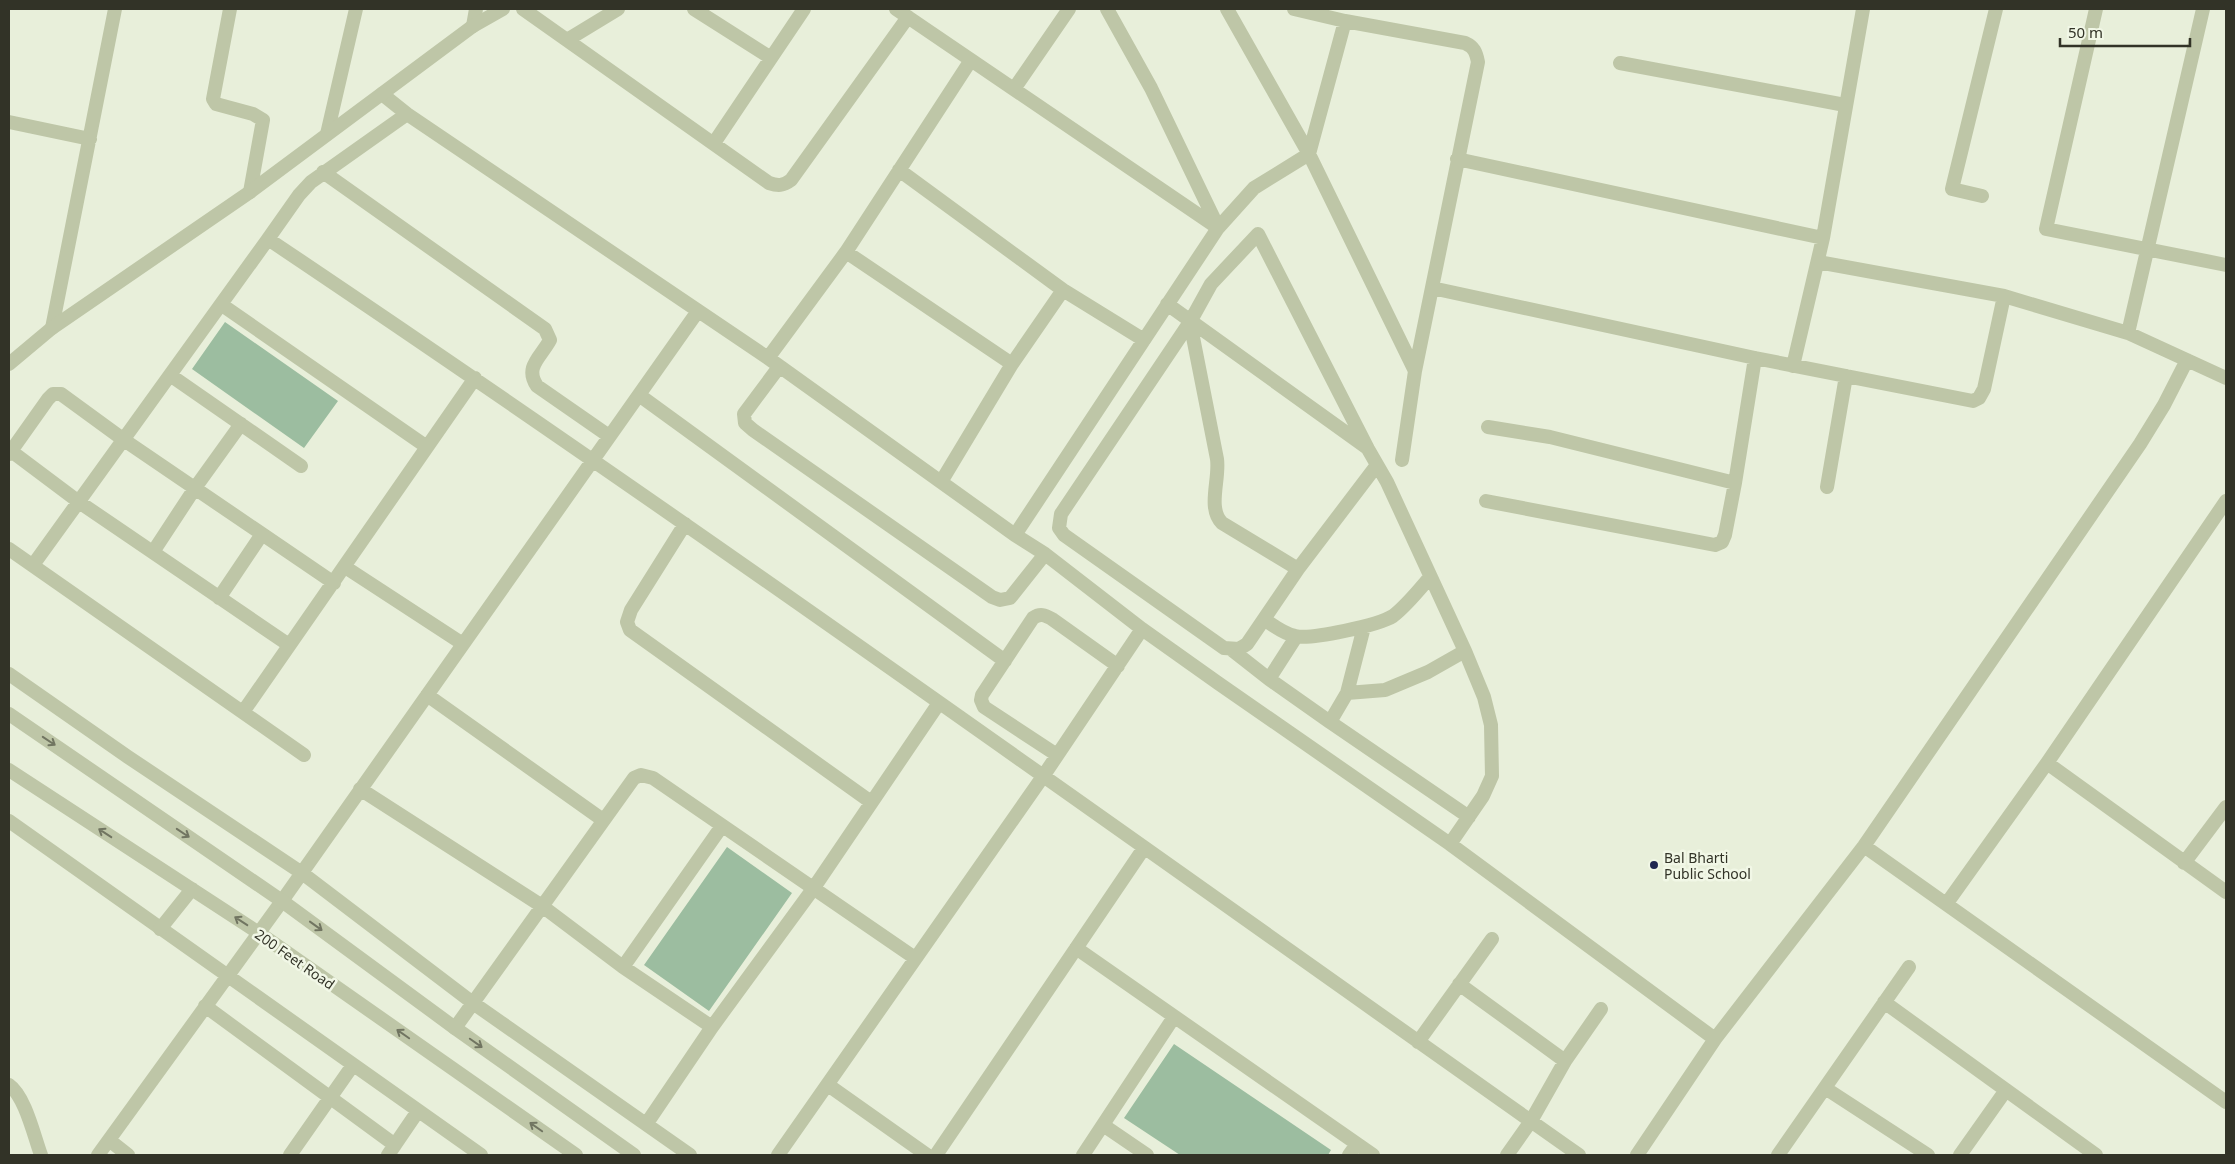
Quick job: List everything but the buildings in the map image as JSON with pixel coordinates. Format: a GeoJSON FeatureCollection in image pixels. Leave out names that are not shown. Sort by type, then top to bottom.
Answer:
{"type":"FeatureCollection","features":[{"type":"Feature","properties":{"kind":"street"},"geometry":{"type":"LineString","coordinates":[[52,328],[115,9]]}},
{"type":"Feature","properties":{"kind":"street"},"geometry":{"type":"LineString","coordinates":[[230,9],[213,99],[216,104],[253,114],[263,120],[250,192]]}},
{"type":"Feature","properties":{"kind":"street"},"geometry":{"type":"LineString","coordinates":[[326,134],[356,9]]}},
{"type":"Feature","properties":{"kind":"street"},"geometry":{"type":"LineString","coordinates":[[473,26],[476,9]]}},
{"type":"Feature","properties":{"kind":"street"},"geometry":{"type":"LineString","coordinates":[[9,364],[52,328],[250,192],[473,26],[503,9]]}},
{"type":"Feature","properties":{"kind":"street"},"geometry":{"type":"LineString","coordinates":[[523,9],[777,186],[785,185],[791,180],[908,17]]}},
{"type":"Feature","properties":{"kind":"street"},"geometry":{"type":"LineString","coordinates":[[567,40],[618,9]]}},
{"type":"Feature","properties":{"kind":"street"},"geometry":{"type":"LineString","coordinates":[[694,9],[771,58]]}},
{"type":"Feature","properties":{"kind":"street"},"geometry":{"type":"LineString","coordinates":[[714,143],[804,9]]}},
{"type":"Feature","properties":{"kind":"street"},"geometry":{"type":"LineString","coordinates":[[896,9],[1218,228]]}},
{"type":"Feature","properties":{"kind":"street"},"geometry":{"type":"LineString","coordinates":[[1014,89],[1069,9]]}},
{"type":"Feature","properties":{"kind":"street"},"geometry":{"type":"LineString","coordinates":[[1107,9],[1151,88],[1218,228]]}},
{"type":"Feature","properties":{"kind":"street"},"geometry":{"type":"LineString","coordinates":[[1227,9],[1309,154],[1415,371]]}},
{"type":"Feature","properties":{"kind":"street"},"geometry":{"type":"LineString","coordinates":[[1294,9],[1345,21],[1465,43],[1472,46],[1478,62],[1415,371],[1402,460]]}},
{"type":"Feature","properties":{"kind":"street"},"geometry":{"type":"LineString","coordinates":[[1793,366],[1823,238],[1863,9]]}},
{"type":"Feature","properties":{"kind":"street"},"geometry":{"type":"LineString","coordinates":[[1982,196],[1952,189],[1996,9]]}},
{"type":"Feature","properties":{"kind":"street"},"geometry":{"type":"LineString","coordinates":[[2096,9],[2046,229],[2226,265]]}},
{"type":"Feature","properties":{"kind":"street"},"geometry":{"type":"LineString","coordinates":[[2128,333],[2204,9]]}},
{"type":"Feature","properties":{"kind":"street"},"geometry":{"type":"LineString","coordinates":[[1014,535],[1218,228],[1254,188],[1309,154],[1345,21]]}},
{"type":"Feature","properties":{"kind":"street"},"geometry":{"type":"LineString","coordinates":[[768,358],[846,252],[971,60]]}},
{"type":"Feature","properties":{"kind":"street"},"geometry":{"type":"LineString","coordinates":[[1620,63],[1845,105]]}},
{"type":"Feature","properties":{"kind":"street"},"geometry":{"type":"LineString","coordinates":[[382,94],[407,114],[768,358],[1014,535],[1045,554],[1142,629],[1450,844],[1715,1039]]}},
{"type":"Feature","properties":{"kind":"street"},"geometry":{"type":"LineString","coordinates":[[33,565],[222,305],[299,195],[323,172],[407,114]]}},
{"type":"Feature","properties":{"kind":"street"},"geometry":{"type":"LineString","coordinates":[[9,122],[90,139]]}},
{"type":"Feature","properties":{"kind":"street"},"geometry":{"type":"LineString","coordinates":[[1457,160],[1823,238]]}},
{"type":"Feature","properties":{"kind":"street"},"geometry":{"type":"LineString","coordinates":[[899,170],[1064,290],[1144,340]]}},
{"type":"Feature","properties":{"kind":"street"},"geometry":{"type":"LineString","coordinates":[[323,172],[544,329],[550,340],[543,354],[533,365],[531,372],[536,386],[609,436]]}},
{"type":"Feature","properties":{"kind":"street"},"geometry":{"type":"LineString","coordinates":[[1377,465],[1298,569],[1265,620],[1247,644],[1239,650],[1224,648],[1064,535],[1059,528],[1061,514],[1190,322],[1211,284],[1258,234],[1368,449],[1387,482],[1465,651],[1484,697],[1491,725],[1492,776],[1469,817],[1450,844]]}},
{"type":"Feature","properties":{"kind":"street"},"geometry":{"type":"LineString","coordinates":[[268,239],[594,459],[1044,775],[1144,848],[1579,1155]]}},
{"type":"Feature","properties":{"kind":"street"},"geometry":{"type":"LineString","coordinates":[[846,252],[1012,364]]}},
{"type":"Feature","properties":{"kind":"street"},"geometry":{"type":"LineString","coordinates":[[1818,262],[2004,296],[2128,333],[2226,378]]}},
{"type":"Feature","properties":{"kind":"street"},"geometry":{"type":"LineString","coordinates":[[1432,288],[1793,366],[1973,401],[1979,398],[1984,389],[2004,296]]}},
{"type":"Feature","properties":{"kind":"street"},"geometry":{"type":"LineString","coordinates":[[941,482],[1012,364],[1064,290]]}},
{"type":"Feature","properties":{"kind":"street"},"geometry":{"type":"LineString","coordinates":[[1167,304],[1368,449]]}},
{"type":"Feature","properties":{"kind":"street"},"geometry":{"type":"LineString","coordinates":[[222,305],[427,447]]}},
{"type":"Feature","properties":{"kind":"street"},"geometry":{"type":"LineString","coordinates":[[98,1155],[282,901],[698,311]]}},
{"type":"Feature","properties":{"kind":"street"},"geometry":{"type":"LineString","coordinates":[[1190,322],[1219,468],[1215,504],[1216,518],[1298,569]]}},
{"type":"Feature","properties":{"kind":"street"},"geometry":{"type":"LineString","coordinates":[[1486,501],[1715,545],[1722,542],[1735,483],[1755,358]]}},
{"type":"Feature","properties":{"kind":"street"},"geometry":{"type":"LineString","coordinates":[[1637,1155],[1715,1039],[1864,846],[2140,444],[2187,360]]}},
{"type":"Feature","properties":{"kind":"street"},"geometry":{"type":"LineString","coordinates":[[779,366],[744,414],[745,423],[753,430],[992,597],[1000,600],[1010,598],[1045,554]]}},
{"type":"Feature","properties":{"kind":"street"},"geometry":{"type":"LineString","coordinates":[[170,375],[302,466]]}},
{"type":"Feature","properties":{"kind":"street"},"geometry":{"type":"LineString","coordinates":[[1827,487],[1846,376]]}},
{"type":"Feature","properties":{"kind":"street"},"geometry":{"type":"LineString","coordinates":[[243,712],[345,568],[475,378]]}},
{"type":"Feature","properties":{"kind":"street"},"geometry":{"type":"LineString","coordinates":[[290,645],[79,502],[10,452],[53,394],[61,394],[124,440],[334,583]]}},
{"type":"Feature","properties":{"kind":"street"},"geometry":{"type":"LineString","coordinates":[[639,395],[1005,661]]}},
{"type":"Feature","properties":{"kind":"street"},"geometry":{"type":"LineString","coordinates":[[152,552],[241,424]]}},
{"type":"Feature","properties":{"kind":"street"},"geometry":{"type":"LineString","coordinates":[[1488,427],[1550,437],[1735,483]]}},
{"type":"Feature","properties":{"kind":"street"},"geometry":{"type":"LineString","coordinates":[[1947,903],[2047,763],[2226,501]]}},
{"type":"Feature","properties":{"kind":"street"},"geometry":{"type":"LineString","coordinates":[[686,524],[631,610],[627,622],[630,630],[872,802]]}},
{"type":"Feature","properties":{"kind":"street"},"geometry":{"type":"LineString","coordinates":[[219,598],[262,534]]}},
{"type":"Feature","properties":{"kind":"street"},"geometry":{"type":"LineString","coordinates":[[9,549],[304,755]]}},
{"type":"Feature","properties":{"kind":"street"},"geometry":{"type":"LineString","coordinates":[[345,568],[463,644]]}},
{"type":"Feature","properties":{"kind":"street"},"geometry":{"type":"LineString","coordinates":[[1265,620],[1280,630],[1296,637],[1364,627],[1391,617],[1411,600],[1430,577]]}},
{"type":"Feature","properties":{"kind":"street"},"geometry":{"type":"LineString","coordinates":[[1057,755],[984,707],[982,695],[1033,618],[1038,615],[1044,615],[1118,666]]}},
{"type":"Feature","properties":{"kind":"street"},"geometry":{"type":"LineString","coordinates":[[1330,722],[1347,692],[1364,627]]}},
{"type":"Feature","properties":{"kind":"street"},"geometry":{"type":"LineString","coordinates":[[778,1155],[1044,775],[1142,629]]}},
{"type":"Feature","properties":{"kind":"street"},"geometry":{"type":"LineString","coordinates":[[1269,679],[1296,637]]}},
{"type":"Feature","properties":{"kind":"street"},"geometry":{"type":"LineString","coordinates":[[1232,650],[1330,722],[1469,817]]}},
{"type":"Feature","properties":{"kind":"street"},"geometry":{"type":"LineString","coordinates":[[1347,692],[1385,690],[1428,672],[1465,651]]}},
{"type":"Feature","properties":{"kind":"street"},"geometry":{"type":"LineString","coordinates":[[9,674],[128,758],[302,872],[473,1003],[647,1123],[690,1155]]}},
{"type":"Feature","properties":{"kind":"street"},"geometry":{"type":"LineString","coordinates":[[427,695],[603,820]]}},
{"type":"Feature","properties":{"kind":"street"},"geometry":{"type":"LineString","coordinates":[[647,1123],[712,1027],[813,888],[939,703]]}},
{"type":"Feature","properties":{"kind":"street"},"geometry":{"type":"LineString","coordinates":[[9,714],[282,901],[455,1028],[634,1155]]}},
{"type":"Feature","properties":{"kind":"street"},"geometry":{"type":"LineString","coordinates":[[2047,763],[2226,892]]}},
{"type":"Feature","properties":{"kind":"street","name":"200 Feet Road"},"geometry":{"type":"LineString","coordinates":[[9,770],[259,933],[576,1155]]}},
{"type":"Feature","properties":{"kind":"street"},"geometry":{"type":"LineString","coordinates":[[455,1028],[603,820],[634,778],[641,775],[653,778],[916,958]]}},
{"type":"Feature","properties":{"kind":"street"},"geometry":{"type":"LineString","coordinates":[[360,789],[542,906],[623,967],[712,1027]]}},
{"type":"Feature","properties":{"kind":"street"},"geometry":{"type":"LineString","coordinates":[[2184,863],[2226,807]]}},
{"type":"Feature","properties":{"kind":"street"},"geometry":{"type":"LineString","coordinates":[[9,821],[481,1155]]}},
{"type":"Feature","properties":{"kind":"street"},"geometry":{"type":"LineString","coordinates":[[623,967],[722,826]]}},
{"type":"Feature","properties":{"kind":"street"},"geometry":{"type":"LineString","coordinates":[[1864,846],[2226,1102]]}},
{"type":"Feature","properties":{"kind":"street"},"geometry":{"type":"LineString","coordinates":[[936,1155],[1144,848]]}},
{"type":"Feature","properties":{"kind":"street"},"geometry":{"type":"LineString","coordinates":[[160,929],[192,889]]}},
{"type":"Feature","properties":{"kind":"street"},"geometry":{"type":"LineString","coordinates":[[1418,1042],[1492,939]]}},
{"type":"Feature","properties":{"kind":"street"},"geometry":{"type":"LineString","coordinates":[[1076,948],[1174,1017],[1353,1150],[1374,1155]]}},
{"type":"Feature","properties":{"kind":"street"},"geometry":{"type":"LineString","coordinates":[[1778,1155],[1909,967]]}},
{"type":"Feature","properties":{"kind":"street"},"geometry":{"type":"LineString","coordinates":[[1459,984],[1565,1061]]}},
{"type":"Feature","properties":{"kind":"street"},"geometry":{"type":"LineString","coordinates":[[1884,1002],[2096,1155]]}},
{"type":"Feature","properties":{"kind":"street"},"geometry":{"type":"LineString","coordinates":[[205,1006],[331,1098],[392,1150],[418,1111]]}},
{"type":"Feature","properties":{"kind":"street"},"geometry":{"type":"LineString","coordinates":[[1507,1155],[1531,1121],[1565,1061],[1601,1009]]}},
{"type":"Feature","properties":{"kind":"street"},"geometry":{"type":"LineString","coordinates":[[1083,1155],[1174,1017]]}},
{"type":"Feature","properties":{"kind":"street"},"geometry":{"type":"LineString","coordinates":[[290,1155],[353,1065]]}},
{"type":"Feature","properties":{"kind":"street"},"geometry":{"type":"LineString","coordinates":[[9,1084],[22,1101],[41,1155]]}},
{"type":"Feature","properties":{"kind":"street"},"geometry":{"type":"LineString","coordinates":[[828,1085],[927,1155]]}},
{"type":"Feature","properties":{"kind":"street"},"geometry":{"type":"LineString","coordinates":[[1825,1088],[1928,1155]]}},
{"type":"Feature","properties":{"kind":"street"},"geometry":{"type":"LineString","coordinates":[[1960,1155],[2006,1090]]}},
{"type":"Feature","properties":{"kind":"street"},"geometry":{"type":"LineString","coordinates":[[1103,1125],[1146,1155]]}},
{"type":"Feature","properties":{"kind":"street"},"geometry":{"type":"LineString","coordinates":[[109,1140],[128,1155]]}},
{"type":"Feature","properties":{"kind":"green space"},"geometry":{"type":"Polygon","coordinates":[[[225,322],[338,401],[304,448],[192,369],[225,322]]]}},
{"type":"Feature","properties":{"kind":"green space"},"geometry":{"type":"Polygon","coordinates":[[[727,847],[792,893],[709,1011],[644,965],[727,847]]]}},
{"type":"Feature","properties":{"kind":"green space"},"geometry":{"type":"Polygon","coordinates":[[[1174,1044],[1331,1150],[1328,1155],[1180,1155],[1124,1118],[1174,1044]]]}},
{"type":"Feature","properties":{"kind":"place","name":"Bal Bharti Public School"},"geometry":{"type":"Point","coordinates":[1654,865]}}]}
